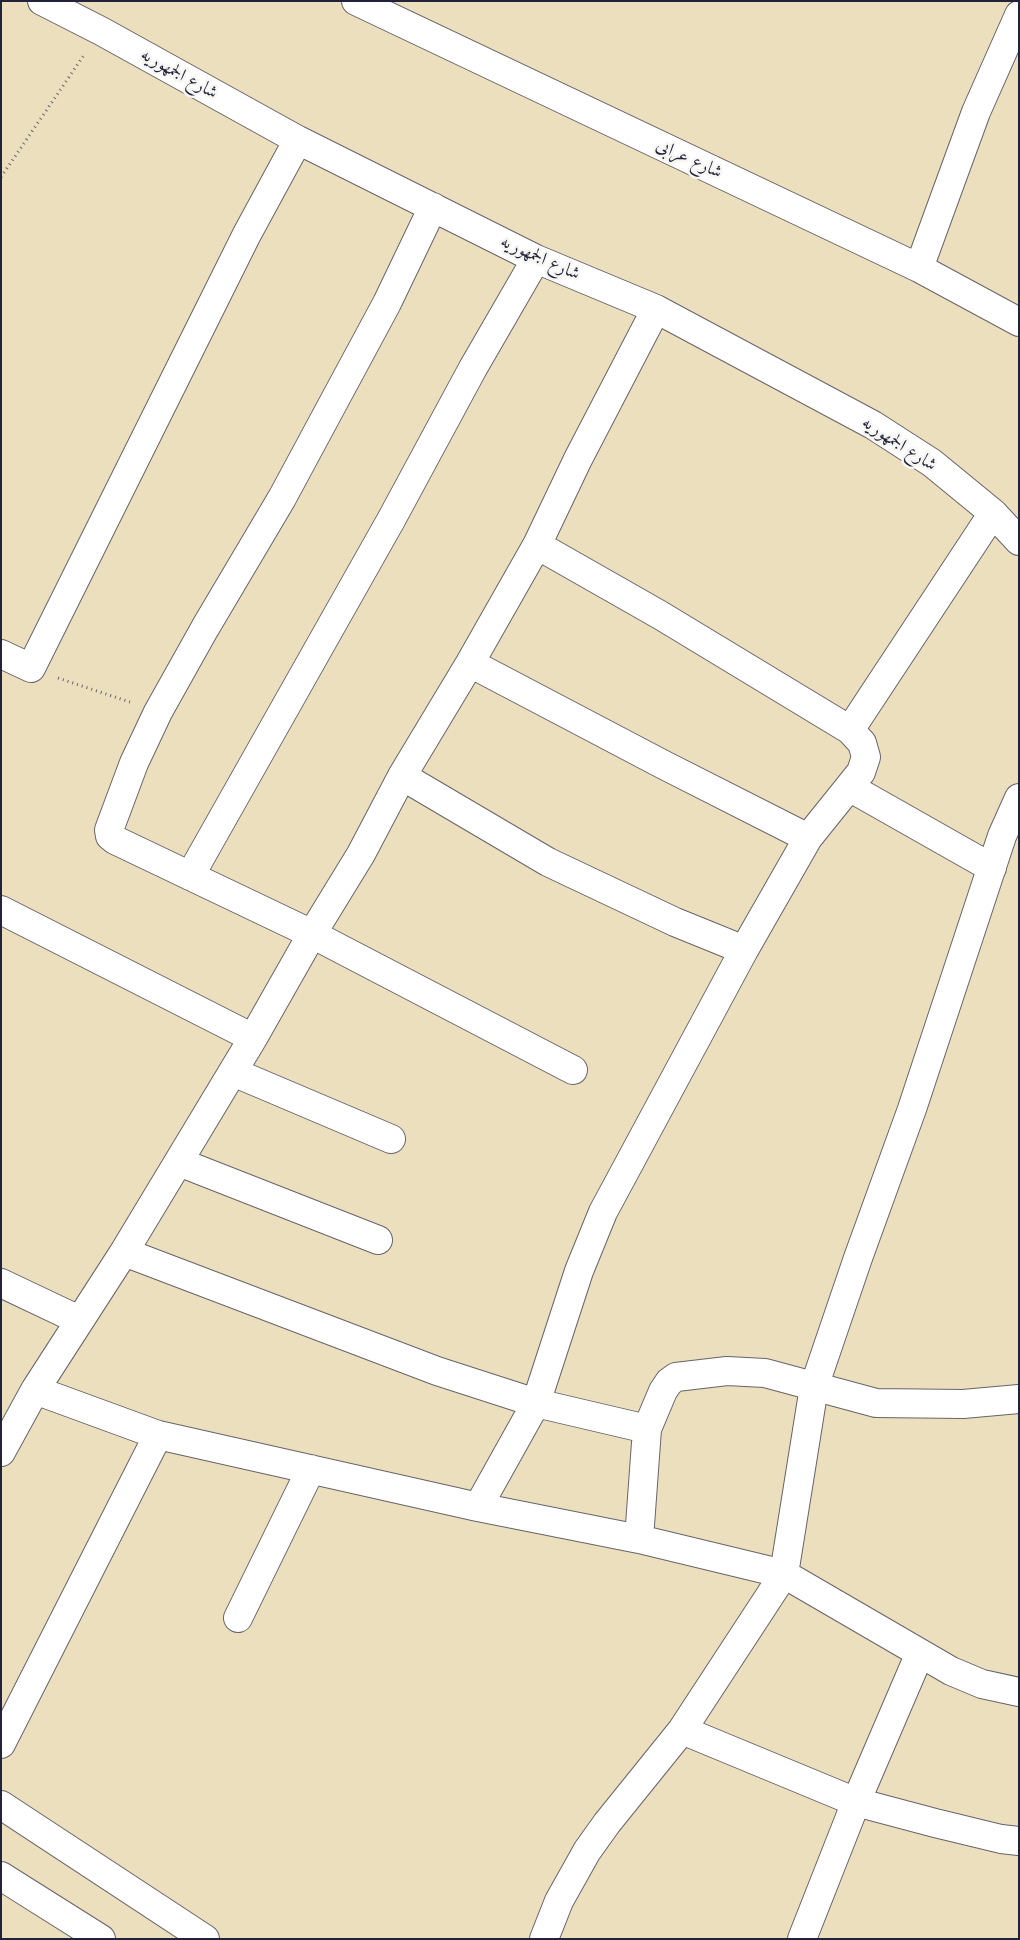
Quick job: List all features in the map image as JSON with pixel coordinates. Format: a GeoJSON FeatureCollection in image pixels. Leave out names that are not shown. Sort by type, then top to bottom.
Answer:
{"type":"FeatureCollection","features":[{"type":"Feature","properties":{"kind":"street","name":"شارع الجمهوريه"},"geometry":{"type":"LineString","coordinates":[[42,1],[101,30],[298,140],[536,259],[656,309],[873,425],[932,463],[993,513],[1019,541]]}},
{"type":"Feature","properties":{"kind":"street","name":"شارع عرابى"},"geometry":{"type":"LineString","coordinates":[[356,1],[1016,315]]}},
{"type":"Feature","properties":{"kind":"street"},"geometry":{"type":"LineString","coordinates":[[919,268],[976,112],[1019,15]]}},
{"type":"Feature","properties":{"kind":"street"},"geometry":{"type":"LineString","coordinates":[[1,654],[31,668],[247,234],[298,140]]}},
{"type":"Feature","properties":{"kind":"street"},"geometry":{"type":"LineString","coordinates":[[433,207],[388,302],[286,490],[158,712],[134,763],[109,830],[110,836],[115,840],[312,934],[573,1070]]}},
{"type":"Feature","properties":{"kind":"street"},"geometry":{"type":"LineString","coordinates":[[190,876],[536,259]]}},
{"type":"Feature","properties":{"kind":"street"},"geometry":{"type":"LineString","coordinates":[[4,1441],[179,1162],[361,854],[402,776],[470,663],[537,545],[578,459],[656,309]]}},
{"type":"Feature","properties":{"kind":"street"},"geometry":{"type":"LineString","coordinates":[[850,730],[993,513]]}},
{"type":"Feature","properties":{"kind":"street"},"geometry":{"type":"LineString","coordinates":[[478,1507],[536,1402],[579,1271],[604,1212],[744,950],[808,838],[862,772],[866,758],[862,743],[850,730],[660,615],[537,545]]}},
{"type":"Feature","properties":{"kind":"street"},"geometry":{"type":"LineString","coordinates":[[470,663],[808,838]]}},
{"type":"Feature","properties":{"kind":"street"},"geometry":{"type":"LineString","coordinates":[[402,776],[548,862],[675,922],[744,950]]}},
{"type":"Feature","properties":{"kind":"street"},"geometry":{"type":"LineString","coordinates":[[849,787],[992,868]]}},
{"type":"Feature","properties":{"kind":"street"},"geometry":{"type":"LineString","coordinates":[[544,1939],[559,1901],[587,1851],[607,1823],[682,1730],[784,1574],[814,1387],[912,1109],[992,868],[1011,840],[1019,798]]}},
{"type":"Feature","properties":{"kind":"street"},"geometry":{"type":"LineString","coordinates":[[1,910],[254,1038]]}},
{"type":"Feature","properties":{"kind":"street"},"geometry":{"type":"LineString","coordinates":[[233,1072],[391,1139]]}},
{"type":"Feature","properties":{"kind":"street"},"geometry":{"type":"LineString","coordinates":[[179,1162],[378,1240]]}},
{"type":"Feature","properties":{"kind":"street"},"geometry":{"type":"LineString","coordinates":[[124,1252],[436,1371],[536,1402],[648,1429]]}},
{"type":"Feature","properties":{"kind":"street"},"geometry":{"type":"LineString","coordinates":[[1,1284],[79,1320]]}},
{"type":"Feature","properties":{"kind":"street"},"geometry":{"type":"LineString","coordinates":[[639,1539],[648,1429],[663,1391],[669,1382],[676,1377],[728,1371],[765,1373],[876,1402],[963,1404],[1019,1399]]}},
{"type":"Feature","properties":{"kind":"street"},"geometry":{"type":"LineString","coordinates":[[35,1390],[158,1435],[478,1507],[639,1539],[784,1574],[951,1671],[982,1684],[1019,1692]]}},
{"type":"Feature","properties":{"kind":"street"},"geometry":{"type":"LineString","coordinates":[[1,1744],[158,1435]]}},
{"type":"Feature","properties":{"kind":"street"},"geometry":{"type":"LineString","coordinates":[[238,1618],[311,1469]]}},
{"type":"Feature","properties":{"kind":"street"},"geometry":{"type":"LineString","coordinates":[[802,1939],[856,1802],[920,1653]]}},
{"type":"Feature","properties":{"kind":"street"},"geometry":{"type":"LineString","coordinates":[[682,1730],[856,1802],[935,1823],[1019,1841]]}},
{"type":"Feature","properties":{"kind":"street"},"geometry":{"type":"LineString","coordinates":[[1,1804],[205,1939]]}},
{"type":"Feature","properties":{"kind":"street"},"geometry":{"type":"LineString","coordinates":[[1,1876],[102,1939]]}},
{"type":"Feature","properties":{"kind":"path"},"geometry":{"type":"LineString","coordinates":[[1,177],[101,30]]}},
{"type":"Feature","properties":{"kind":"path"},"geometry":{"type":"LineString","coordinates":[[31,668],[158,712]]}}]}
